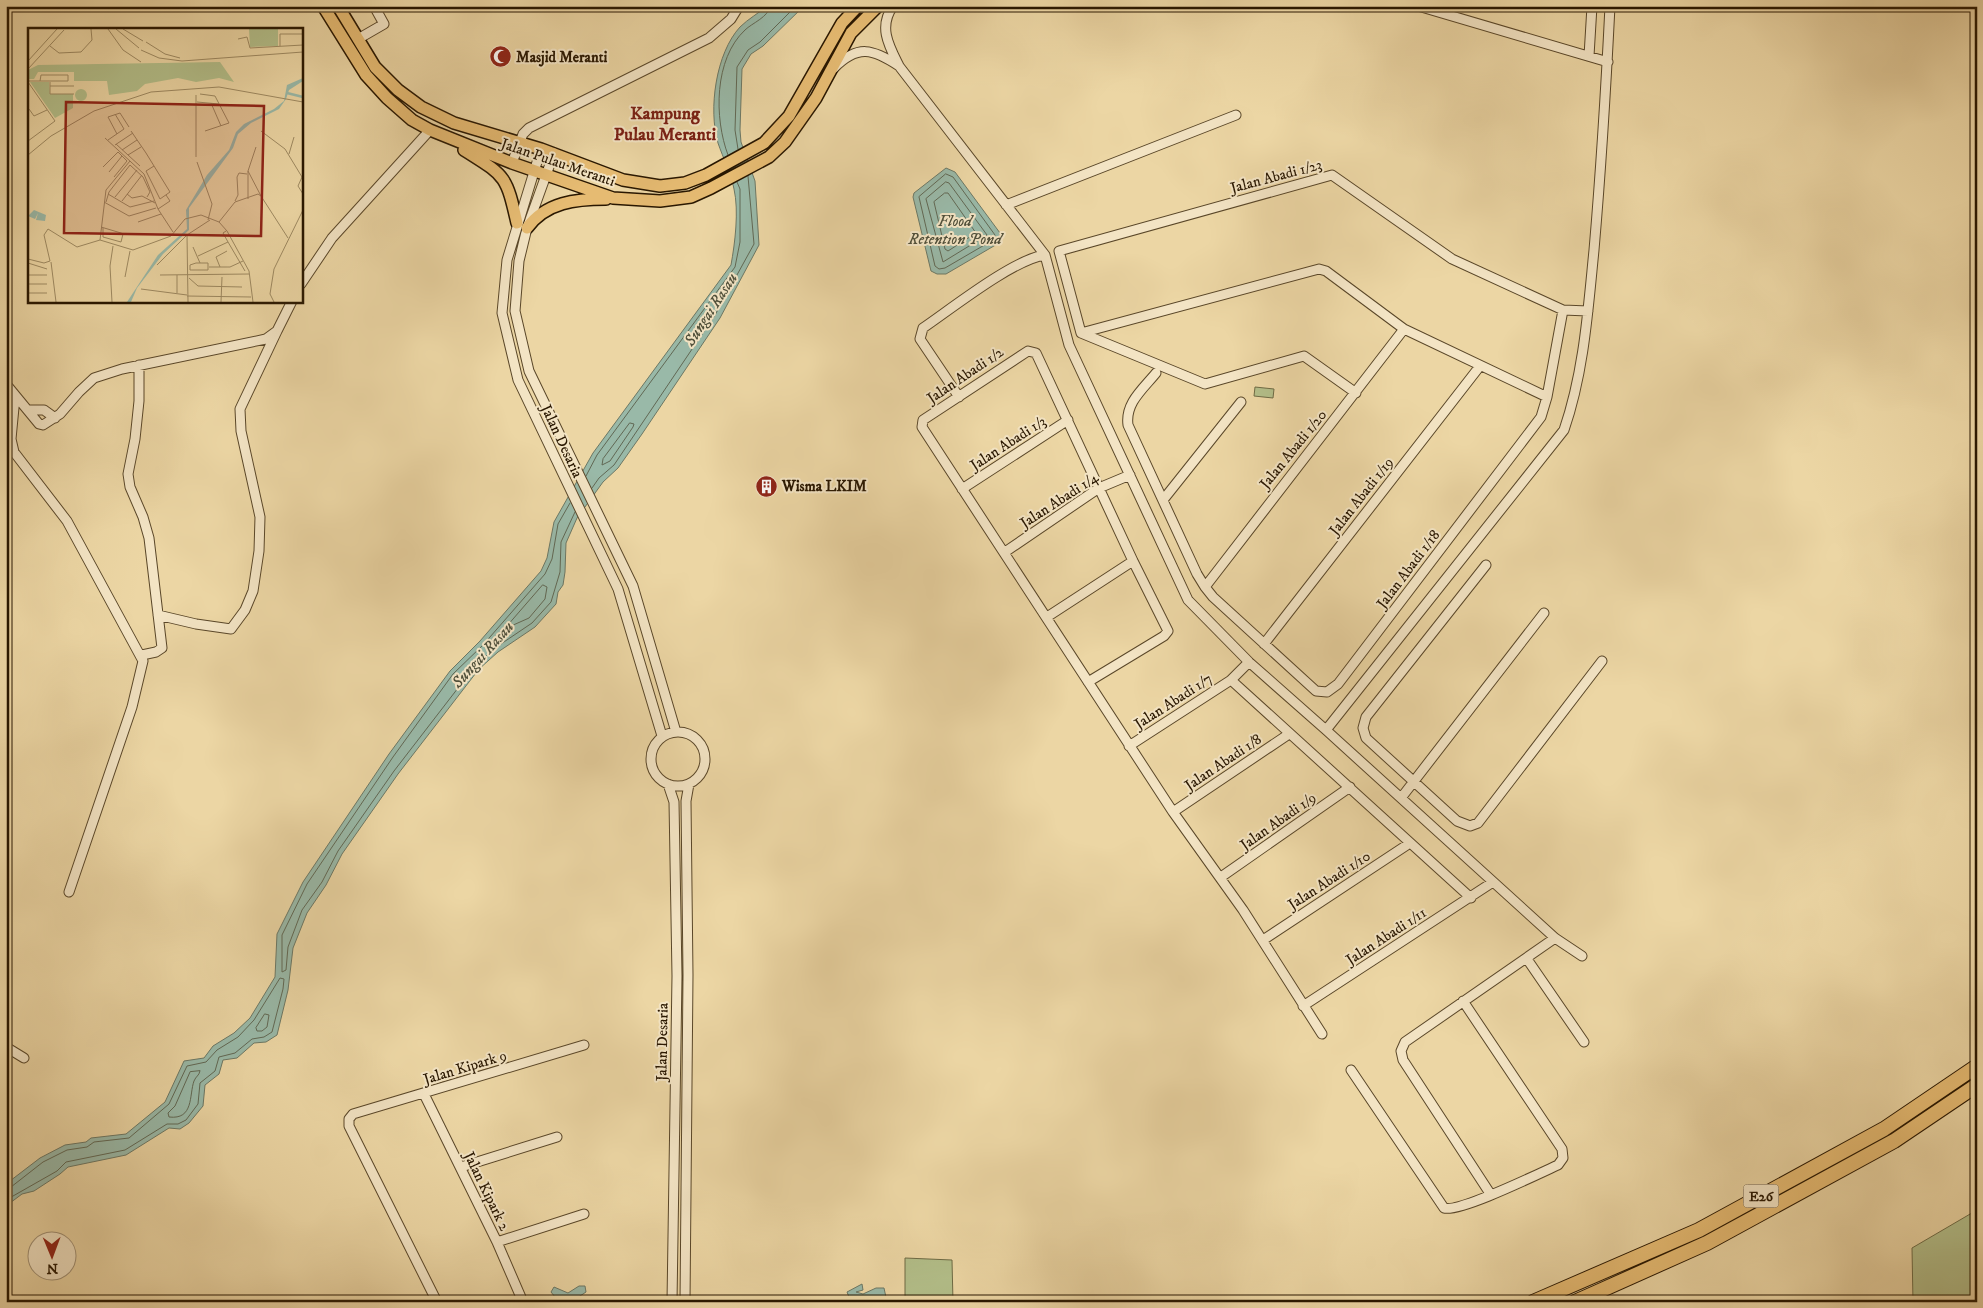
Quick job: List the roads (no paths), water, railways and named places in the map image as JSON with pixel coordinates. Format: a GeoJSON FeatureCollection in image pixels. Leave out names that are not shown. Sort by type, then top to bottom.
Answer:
{"type":"FeatureCollection","features":[{"type":"Feature","properties":{"kind":"highway","name":"E26"},"geometry":{"type":"LineString","coordinates":[[1533,1302],[1699,1230],[1884,1129],[1977,1066]]}},
{"type":"Feature","properties":{"kind":"highway","name":"E26"},"geometry":{"type":"LineString","coordinates":[[1575,1302],[1707,1244],[1894,1141],[1977,1085]]}},
{"type":"Feature","properties":{"kind":"main road","name":"Jalan Pulau Meranti"},"geometry":{"type":"LineString","coordinates":[[323,6],[366,75],[387,98],[412,120],[442,137],[613,198],[660,201],[690,196],[711,188],[769,156],[794,131],[851,33],[878,6]]}},
{"type":"Feature","properties":{"kind":"main road","name":"Jalan Pulau Meranti"},"geometry":{"type":"LineString","coordinates":[[338,6],[375,68],[398,90],[421,107],[454,122],[554,153],[623,180],[660,186],[685,183],[706,176],[764,143],[789,116],[842,22],[858,6]]}},
{"type":"Feature","properties":{"kind":"main road"},"geometry":{"type":"LineString","coordinates":[[442,137],[494,168],[503,177],[522,226],[561,203],[613,198]]}},
{"type":"Feature","properties":{"kind":"street"},"geometry":{"type":"LineString","coordinates":[[358,39],[384,24],[374,6]]}},
{"type":"Feature","properties":{"kind":"street"},"geometry":{"type":"LineString","coordinates":[[512,163],[523,134],[542,120],[709,38],[730,19],[739,6]]}},
{"type":"Feature","properties":{"kind":"street"},"geometry":{"type":"LineString","coordinates":[[893,6],[884,24],[886,37],[899,66],[1044,255],[1069,345],[1188,600],[1249,662],[1492,882],[1555,938],[1582,956]]}},
{"type":"Feature","properties":{"kind":"street"},"geometry":{"type":"LineString","coordinates":[[1418,6],[1608,62]]}},
{"type":"Feature","properties":{"kind":"street"},"geometry":{"type":"LineString","coordinates":[[1590,56],[1592,6]]}},
{"type":"Feature","properties":{"kind":"street"},"geometry":{"type":"LineString","coordinates":[[1326,730],[1556,442],[1570,413],[1588,311],[1608,62],[1610,6]]}},
{"type":"Feature","properties":{"kind":"street"},"geometry":{"type":"LineString","coordinates":[[829,73],[850,55],[863,51],[880,54],[899,66]]}},
{"type":"Feature","properties":{"kind":"street"},"geometry":{"type":"LineString","coordinates":[[1006,206],[1236,115]]}},
{"type":"Feature","properties":{"kind":"street"},"geometry":{"type":"LineString","coordinates":[[302,283],[332,238],[430,130]]}},
{"type":"Feature","properties":{"kind":"street","name":"Jalan Desaria"},"geometry":{"type":"LineString","coordinates":[[541,149],[534,170],[522,226],[515,311],[529,371],[633,586],[676,732]]}},
{"type":"Feature","properties":{"kind":"street","name":"Jalan Desaria"},"geometry":{"type":"LineString","coordinates":[[554,153],[546,175],[507,260],[502,313],[518,380],[618,589],[662,736],[652,751],[650,760],[656,775],[668,784],[674,802],[677,976],[672,1302]]}},
{"type":"Feature","properties":{"kind":"street","name":"Jalan Abadi 1/23"},"geometry":{"type":"LineString","coordinates":[[1081,333],[1059,251],[1332,175],[1452,259],[1563,310],[1588,311]]}},
{"type":"Feature","properties":{"kind":"street"},"geometry":{"type":"LineString","coordinates":[[959,397],[920,338],[923,328],[1026,260],[1044,255]]}},
{"type":"Feature","properties":{"kind":"street"},"geometry":{"type":"LineString","coordinates":[[1081,333],[1319,269],[1326,271],[1404,329],[1480,366],[1520,382],[1547,397]]}},
{"type":"Feature","properties":{"kind":"street"},"geometry":{"type":"LineString","coordinates":[[158,615],[204,626],[231,629],[245,610],[254,591],[260,517],[241,431],[240,409],[292,302]]}},
{"type":"Feature","properties":{"kind":"street","name":"Jalan Abadi 1/18"},"geometry":{"type":"LineString","coordinates":[[1156,373],[1129,405],[1126,415],[1128,425],[1197,574],[1213,597],[1316,691],[1322,692],[1333,689],[1515,454],[1541,417],[1547,397],[1563,310]]}},
{"type":"Feature","properties":{"kind":"street","name":"Jalan Abadi 1/20"},"geometry":{"type":"LineString","coordinates":[[1205,587],[1404,329]]}},
{"type":"Feature","properties":{"kind":"street"},"geometry":{"type":"LineString","coordinates":[[6,384],[39,424],[43,425],[55,418],[94,378],[139,366],[266,339],[277,331]]}},
{"type":"Feature","properties":{"kind":"street"},"geometry":{"type":"LineString","coordinates":[[1081,333],[1205,384],[1304,356],[1356,393]]}},
{"type":"Feature","properties":{"kind":"street","name":"Jalan Abadi 1/2"},"geometry":{"type":"LineString","coordinates":[[962,489],[922,427],[923,420],[1028,350],[1036,352],[1068,420]]}},
{"type":"Feature","properties":{"kind":"street"},"geometry":{"type":"LineString","coordinates":[[139,366],[138,410],[128,474],[130,487],[143,517],[148,538],[162,648],[156,652],[142,655]]}},
{"type":"Feature","properties":{"kind":"street","name":"Jalan Abadi 1/19"},"geometry":{"type":"LineString","coordinates":[[1264,644],[1480,366]]}},
{"type":"Feature","properties":{"kind":"street"},"geometry":{"type":"LineString","coordinates":[[15,397],[11,439],[14,452],[67,521],[142,655],[144,667],[69,892]]}},
{"type":"Feature","properties":{"kind":"street"},"geometry":{"type":"LineString","coordinates":[[1163,500],[1241,402]]}},
{"type":"Feature","properties":{"kind":"street"},"geometry":{"type":"LineString","coordinates":[[28,410],[44,410],[55,418]]}},
{"type":"Feature","properties":{"kind":"street"},"geometry":{"type":"LineString","coordinates":[[1068,420],[1133,561],[1167,624],[1168,630],[1164,636],[1088,682]]}},
{"type":"Feature","properties":{"kind":"street","name":"Jalan Abadi 1/3"},"geometry":{"type":"LineString","coordinates":[[962,489],[1068,420]]}},
{"type":"Feature","properties":{"kind":"street","name":"Jalan Abadi 1/4"},"geometry":{"type":"LineString","coordinates":[[1005,552],[1099,488],[1130,475]]}},
{"type":"Feature","properties":{"kind":"street"},"geometry":{"type":"LineString","coordinates":[[962,489],[1005,552],[1173,812],[1264,940],[1322,1034]]}},
{"type":"Feature","properties":{"kind":"street"},"geometry":{"type":"LineString","coordinates":[[1047,617],[1133,561]]}},
{"type":"Feature","properties":{"kind":"street"},"geometry":{"type":"LineString","coordinates":[[1486,564],[1366,717],[1363,728],[1366,738],[1415,780],[1457,821],[1470,826],[1478,822],[1602,661]]}},
{"type":"Feature","properties":{"kind":"street"},"geometry":{"type":"LineString","coordinates":[[1401,798],[1544,613]]}},
{"type":"Feature","properties":{"kind":"street","name":"Jalan Abadi 1/7"},"geometry":{"type":"LineString","coordinates":[[1129,746],[1231,680],[1249,662]]}},
{"type":"Feature","properties":{"kind":"street"},"geometry":{"type":"LineString","coordinates":[[1231,680],[1472,898]]}},
{"type":"Feature","properties":{"kind":"street"},"geometry":{"type":"LineString","coordinates":[[662,736],[683,732],[696,738],[704,750],[706,758],[702,774],[689,784],[682,786],[668,784]]}},
{"type":"Feature","properties":{"kind":"street","name":"Jalan Abadi 1/8"},"geometry":{"type":"LineString","coordinates":[[1173,812],[1289,734]]}},
{"type":"Feature","properties":{"kind":"street","name":"Jalan Desaria"},"geometry":{"type":"LineString","coordinates":[[684,1302],[688,975],[686,801],[689,784]]}},
{"type":"Feature","properties":{"kind":"street","name":"Jalan Abadi 1/9"},"geometry":{"type":"LineString","coordinates":[[1221,877],[1350,787]]}},
{"type":"Feature","properties":{"kind":"street","name":"Jalan Abadi 1/10"},"geometry":{"type":"LineString","coordinates":[[1264,940],[1410,843]]}},
{"type":"Feature","properties":{"kind":"street","name":"Jalan Abadi 1/11"},"geometry":{"type":"LineString","coordinates":[[1303,1006],[1472,898],[1492,882]]}},
{"type":"Feature","properties":{"kind":"street"},"geometry":{"type":"LineString","coordinates":[[1491,1195],[1402,1056],[1405,1042],[1555,938]]}},
{"type":"Feature","properties":{"kind":"street"},"geometry":{"type":"LineString","coordinates":[[1527,959],[1584,1042]]}},
{"type":"Feature","properties":{"kind":"street"},"geometry":{"type":"LineString","coordinates":[[1351,1070],[1444,1208],[1452,1209],[1491,1195],[1558,1165],[1563,1153],[1463,1001]]}},
{"type":"Feature","properties":{"kind":"street","name":"Jalan Kipark 9"},"geometry":{"type":"LineString","coordinates":[[437,1302],[349,1126],[349,1119],[353,1114],[584,1045]]}},
{"type":"Feature","properties":{"kind":"street"},"geometry":{"type":"LineString","coordinates":[[6,1046],[24,1058]]}},
{"type":"Feature","properties":{"kind":"street","name":"Jalan Kipark 2"},"geometry":{"type":"LineString","coordinates":[[424,1094],[497,1242],[523,1302]]}},
{"type":"Feature","properties":{"kind":"street"},"geometry":{"type":"LineString","coordinates":[[460,1167],[557,1137]]}},
{"type":"Feature","properties":{"kind":"street"},"geometry":{"type":"LineString","coordinates":[[497,1242],[584,1214]]}},
{"type":"Feature","properties":{"kind":"water","name":"Sungai Rasau"},"geometry":{"type":"Polygon","coordinates":[[[767,6],[804,6],[763,46],[751,54],[742,69],[741,142],[755,181],[759,245],[720,318],[618,468],[603,482],[577,518],[566,543],[563,585],[558,592],[556,604],[535,627],[498,652],[479,669],[398,774],[342,854],[326,885],[307,913],[293,948],[288,990],[277,1035],[266,1042],[254,1043],[237,1058],[223,1060],[219,1074],[205,1085],[203,1106],[189,1123],[180,1129],[169,1128],[126,1155],[68,1167],[34,1191],[22,1194],[6,1206],[6,1184],[40,1158],[65,1145],[86,1142],[91,1138],[126,1134],[165,1102],[184,1061],[204,1058],[213,1046],[234,1033],[250,1018],[275,977],[277,934],[303,882],[389,754],[450,671],[480,641],[541,571],[547,558],[554,522],[593,453],[731,265],[736,227],[736,207],[731,177],[718,143],[715,129],[714,98],[716,82],[725,51],[732,38],[743,24],[767,6]]]}},
{"type":"Feature","properties":{"kind":"water","name":"Flood Retention Pond"},"geometry":{"type":"Polygon","coordinates":[[[946,168],[955,172],[1000,233],[999,243],[946,274],[937,274],[931,271],[913,197],[914,193],[946,168]]]}},
{"type":"Feature","properties":{"kind":"water"},"geometry":{"type":"Polygon","coordinates":[[[862,1284],[863,1290],[856,1292],[863,1294],[876,1288],[884,1288],[887,1302],[851,1302],[847,1292],[862,1284]]]}},
{"type":"Feature","properties":{"kind":"water"},"geometry":{"type":"Polygon","coordinates":[[[579,1286],[585,1286],[586,1292],[571,1302],[559,1302],[551,1292],[554,1287],[568,1293],[579,1286]]]}},
{"type":"Feature","properties":{"kind":"place","name":"Masjid Meranti"},"geometry":{"type":"Point","coordinates":[500,57]}},
{"type":"Feature","properties":{"kind":"place","name":"Wisma LKIM"},"geometry":{"type":"Point","coordinates":[766,486]}},
{"type":"Feature","properties":{"kind":"district","name":"Kampung Pulau Meranti"},"geometry":{"type":"Point","coordinates":[665,123]}}]}
